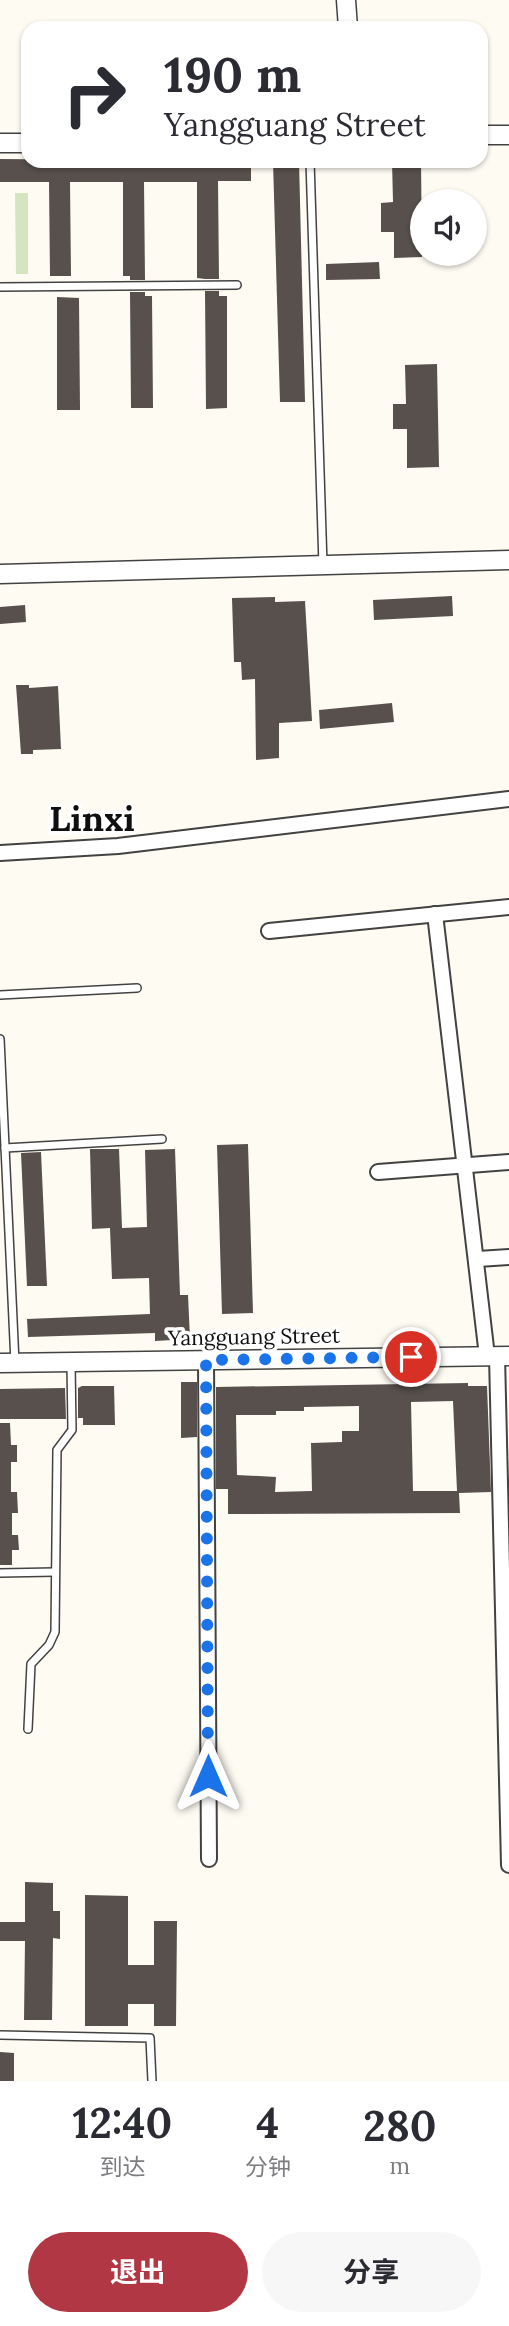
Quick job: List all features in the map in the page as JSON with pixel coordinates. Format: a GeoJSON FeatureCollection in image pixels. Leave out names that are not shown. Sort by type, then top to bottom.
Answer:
{"type":"FeatureCollection","features":[{"type":"Feature","properties":{"kind":"street"},"geometry":{"type":"LineString","coordinates":[[346,0],[348,21]]}},
{"type":"Feature","properties":{"kind":"street"},"geometry":{"type":"LineString","coordinates":[[488,135],[509,135]]}},
{"type":"Feature","properties":{"kind":"street"},"geometry":{"type":"LineString","coordinates":[[0,143],[21,143]]}},
{"type":"Feature","properties":{"kind":"street"},"geometry":{"type":"LineString","coordinates":[[0,574],[509,560]]}},
{"type":"Feature","properties":{"kind":"street"},"geometry":{"type":"LineString","coordinates":[[0,853],[118,846],[509,799]]}},
{"type":"Feature","properties":{"kind":"street"},"geometry":{"type":"LineString","coordinates":[[269,931],[509,907]]}},
{"type":"Feature","properties":{"kind":"street"},"geometry":{"type":"LineString","coordinates":[[435,914],[478,1259],[498,1356],[509,1865]]}},
{"type":"Feature","properties":{"kind":"street"},"geometry":{"type":"LineString","coordinates":[[378,1172],[509,1162]]}},
{"type":"Feature","properties":{"kind":"street"},"geometry":{"type":"LineString","coordinates":[[478,1259],[509,1256]]}},
{"type":"Feature","properties":{"kind":"street","name":"Yangguang Street"},"geometry":{"type":"LineString","coordinates":[[8,1363],[498,1356]]}},
{"type":"Feature","properties":{"kind":"street"},"geometry":{"type":"LineString","coordinates":[[206,1360],[209,1859]]}},
{"type":"Feature","properties":{"kind":"lane"},"geometry":{"type":"LineString","coordinates":[[310,168],[323,565]]}},
{"type":"Feature","properties":{"kind":"lane"},"geometry":{"type":"LineString","coordinates":[[0,287],[237,285]]}},
{"type":"Feature","properties":{"kind":"lane"},"geometry":{"type":"LineString","coordinates":[[0,995],[137,988]]}},
{"type":"Feature","properties":{"kind":"lane"},"geometry":{"type":"LineString","coordinates":[[0,1039],[5,1148],[8,1363]]}},
{"type":"Feature","properties":{"kind":"lane"},"geometry":{"type":"LineString","coordinates":[[5,1148],[162,1139]]}},
{"type":"Feature","properties":{"kind":"lane"},"geometry":{"type":"LineString","coordinates":[[28,1729],[31,1664],[49,1645],[55,1632],[57,1450],[72,1430],[71,1362]]}},
{"type":"Feature","properties":{"kind":"lane"},"geometry":{"type":"LineString","coordinates":[[0,1573],[55,1572]]}},
{"type":"Feature","properties":{"kind":"lane"},"geometry":{"type":"LineString","coordinates":[[0,2035],[150,2038],[152,2081]]}},
{"type":"Feature","properties":{"kind":"green space"},"geometry":{"type":"Polygon","coordinates":[[[15,193],[28,193],[28,274],[16,274],[15,193]]]}},
{"type":"Feature","properties":{"kind":"building"},"geometry":{"type":"Polygon","coordinates":[[[0,159],[21,159],[21,168],[251,168],[251,181],[218,181],[219,279],[197,278],[197,182],[144,182],[145,280],[130,280],[130,276],[123,276],[123,182],[70,182],[71,276],[50,276],[49,182],[0,182],[0,159]]]}},
{"type":"Feature","properties":{"kind":"building"},"geometry":{"type":"Polygon","coordinates":[[[273,168],[299,168],[305,402],[280,402],[273,168]]]}},
{"type":"Feature","properties":{"kind":"building"},"geometry":{"type":"Polygon","coordinates":[[[392,168],[421,168],[421,189],[410,189],[410,257],[394,258],[394,232],[381,232],[381,203],[393,202],[392,168]]]}},
{"type":"Feature","properties":{"kind":"building"},"geometry":{"type":"Polygon","coordinates":[[[379,262],[380,279],[326,280],[326,264],[379,262]]]}},
{"type":"Feature","properties":{"kind":"building"},"geometry":{"type":"Polygon","coordinates":[[[205,291],[219,291],[219,296],[227,296],[227,408],[206,409],[205,291]]]}},
{"type":"Feature","properties":{"kind":"building"},"geometry":{"type":"Polygon","coordinates":[[[130,292],[145,292],[145,296],[152,296],[153,408],[131,408],[130,292]]]}},
{"type":"Feature","properties":{"kind":"building"},"geometry":{"type":"Polygon","coordinates":[[[57,297],[79,298],[80,410],[57,410],[57,297]]]}},
{"type":"Feature","properties":{"kind":"building"},"geometry":{"type":"Polygon","coordinates":[[[437,364],[439,467],[407,468],[407,429],[393,429],[393,404],[406,404],[405,365],[437,364]]]}},
{"type":"Feature","properties":{"kind":"building"},"geometry":{"type":"Polygon","coordinates":[[[452,596],[453,616],[374,620],[373,600],[452,596]]]}},
{"type":"Feature","properties":{"kind":"building"},"geometry":{"type":"Polygon","coordinates":[[[275,597],[275,602],[305,601],[312,721],[279,723],[279,758],[256,760],[255,679],[242,680],[241,662],[234,662],[232,598],[275,597]]]}},
{"type":"Feature","properties":{"kind":"building"},"geometry":{"type":"Polygon","coordinates":[[[25,605],[26,622],[0,624],[0,607],[25,605]]]}},
{"type":"Feature","properties":{"kind":"building"},"geometry":{"type":"Polygon","coordinates":[[[16,685],[29,685],[29,688],[58,686],[61,749],[33,750],[33,754],[21,754],[16,685]]]}},
{"type":"Feature","properties":{"kind":"building"},"geometry":{"type":"Polygon","coordinates":[[[392,703],[394,722],[320,729],[319,710],[392,703]]]}},
{"type":"Feature","properties":{"kind":"building"},"geometry":{"type":"Polygon","coordinates":[[[248,1144],[253,1313],[222,1314],[217,1145],[248,1144]]]}},
{"type":"Feature","properties":{"kind":"building"},"geometry":{"type":"Polygon","coordinates":[[[90,1149],[119,1149],[122,1228],[147,1227],[145,1150],[175,1149],[180,1295],[188,1295],[190,1339],[155,1341],[155,1333],[28,1337],[27,1319],[150,1314],[149,1278],[112,1279],[110,1228],[92,1229],[90,1149]]]}},
{"type":"Feature","properties":{"kind":"building"},"geometry":{"type":"Polygon","coordinates":[[[41,1152],[47,1286],[27,1286],[21,1153],[41,1152]]]}},
{"type":"Feature","properties":{"kind":"building"},"geometry":{"type":"Polygon","coordinates":[[[181,1382],[197,1382],[197,1437],[181,1438],[181,1382]]]}},
{"type":"Feature","properties":{"kind":"building"},"geometry":{"type":"Polygon","coordinates":[[[468,1383],[468,1386],[487,1386],[491,1492],[459,1493],[460,1513],[228,1514],[228,1489],[216,1489],[216,1387],[468,1383]],[[453,1401],[411,1402],[413,1491],[457,1491],[453,1401]],[[359,1406],[304,1407],[304,1411],[276,1411],[276,1415],[236,1415],[237,1475],[276,1477],[275,1492],[312,1491],[311,1443],[342,1442],[342,1431],[359,1431],[359,1406]]]}},
{"type":"Feature","properties":{"kind":"building"},"geometry":{"type":"Polygon","coordinates":[[[114,1386],[115,1425],[83,1425],[83,1418],[78,1418],[78,1388],[114,1386]]]}},
{"type":"Feature","properties":{"kind":"building"},"geometry":{"type":"Polygon","coordinates":[[[65,1388],[66,1419],[0,1419],[0,1389],[65,1388]]]}},
{"type":"Feature","properties":{"kind":"building"},"geometry":{"type":"Polygon","coordinates":[[[0,1423],[10,1423],[11,1445],[17,1445],[17,1462],[11,1462],[11,1492],[17,1492],[18,1513],[12,1513],[12,1535],[18,1535],[19,1550],[12,1550],[12,1565],[0,1565],[0,1423]]]}},
{"type":"Feature","properties":{"kind":"building"},"geometry":{"type":"Polygon","coordinates":[[[25,1882],[53,1883],[53,1911],[60,1911],[60,1939],[53,1938],[52,2020],[24,2020],[25,1941],[0,1941],[0,1922],[25,1922],[25,1882]]]}},
{"type":"Feature","properties":{"kind":"building"},"geometry":{"type":"Polygon","coordinates":[[[85,1895],[128,1896],[128,1965],[154,1965],[154,1921],[177,1921],[176,2026],[154,2026],[154,2004],[128,2004],[128,2026],[85,2026],[85,1895]]]}},
{"type":"Feature","properties":{"kind":"building"},"geometry":{"type":"Polygon","coordinates":[[[0,2052],[14,2053],[14,2081],[0,2081],[0,2052]]]}},
{"type":"Feature","properties":{"kind":"district","name":"Linxi"},"geometry":{"type":"Point","coordinates":[92,819]}},
{"type":"Feature","properties":{"kind":"route"},"geometry":{"type":"LineString","coordinates":[[208,1776],[206,1360],[411,1357]]}}]}
